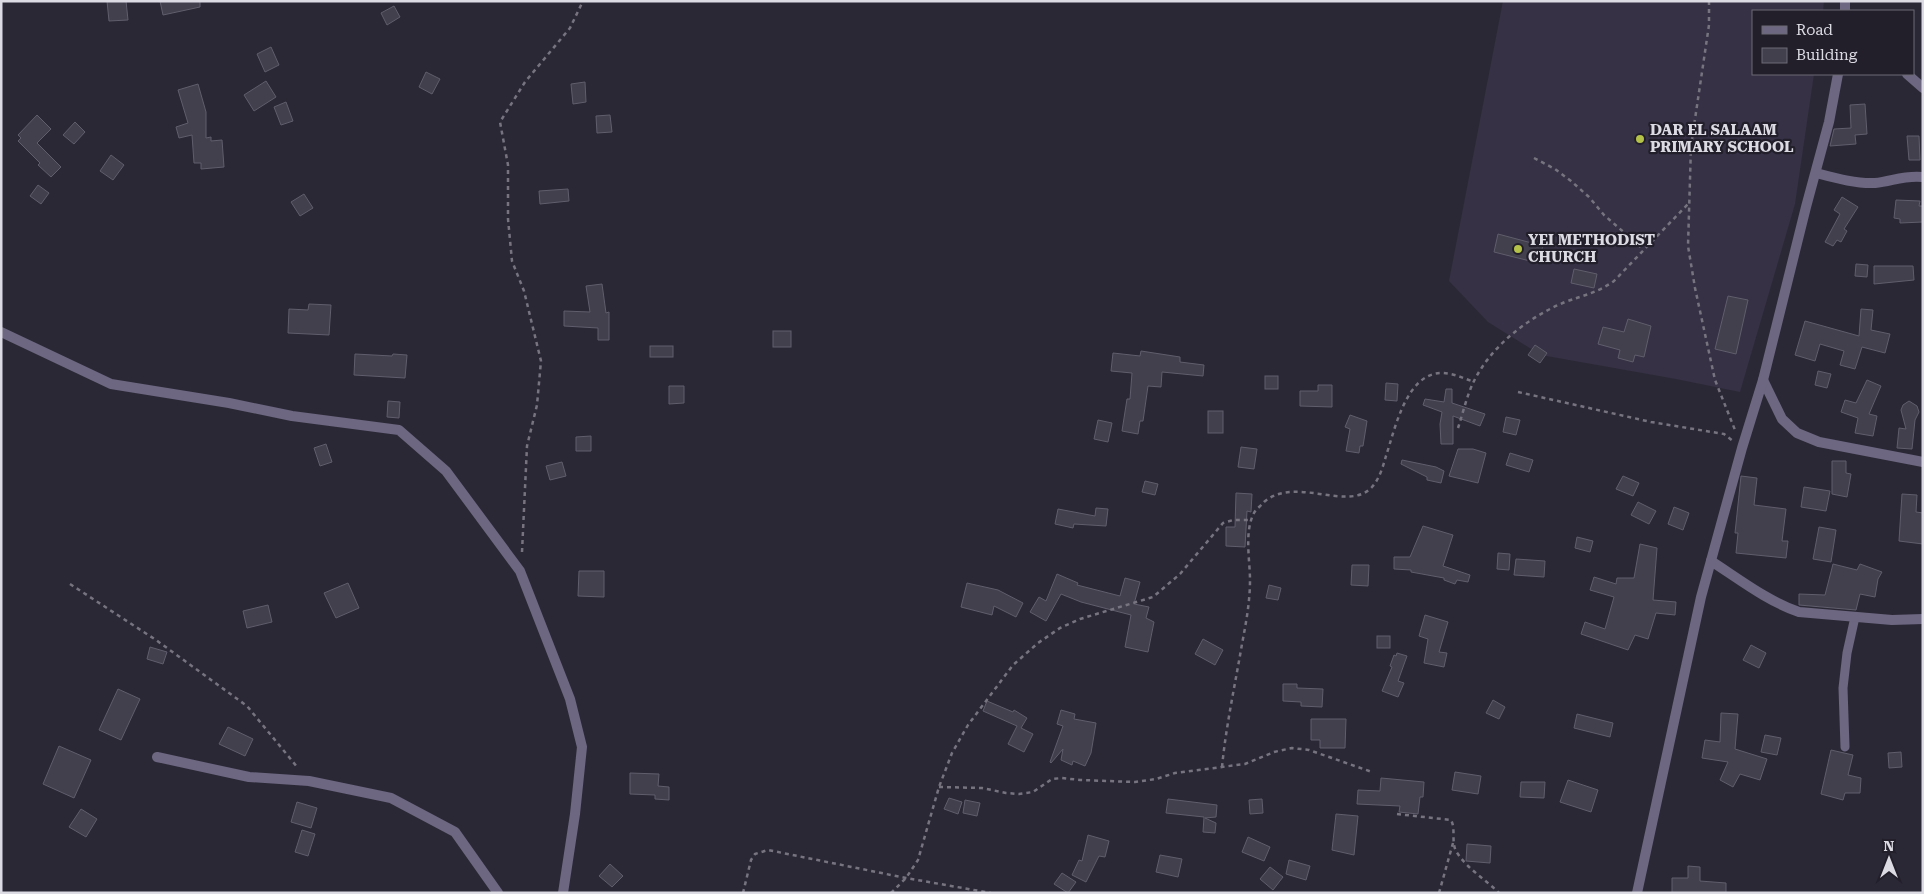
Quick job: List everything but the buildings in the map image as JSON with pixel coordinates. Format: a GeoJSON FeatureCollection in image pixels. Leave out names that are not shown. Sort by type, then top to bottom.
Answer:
{"type":"FeatureCollection","features":[{"type":"Feature","properties":{"kind":"street"},"geometry":{"type":"LineString","coordinates":[[1636,893],[1686,663],[1711,561],[1763,380],[1829,122],[1838,75]]}},
{"type":"Feature","properties":{"kind":"street"},"geometry":{"type":"LineString","coordinates":[[1909,75],[1923,88]]}},
{"type":"Feature","properties":{"kind":"street"},"geometry":{"type":"LineString","coordinates":[[1816,173],[1843,180],[1875,183],[1903,177],[1923,177]]}},
{"type":"Feature","properties":{"kind":"street"},"geometry":{"type":"LineString","coordinates":[[1,332],[110,384],[230,403],[292,416],[399,430],[446,471],[520,571],[570,700],[582,747],[576,814],[563,893]]}},
{"type":"Feature","properties":{"kind":"street"},"geometry":{"type":"LineString","coordinates":[[1763,380],[1782,418],[1797,433],[1819,442],[1923,462]]}},
{"type":"Feature","properties":{"kind":"street"},"geometry":{"type":"LineString","coordinates":[[1711,561],[1786,608],[1799,612],[1855,618],[1923,619]]}},
{"type":"Feature","properties":{"kind":"street"},"geometry":{"type":"LineString","coordinates":[[157,757],[249,777],[309,781],[391,798],[455,832],[498,893]]}},
{"type":"Feature","properties":{"kind":"lane"},"geometry":{"type":"LineString","coordinates":[[1845,747],[1843,688],[1847,653],[1855,618]]}},
{"type":"Feature","properties":{"kind":"path"},"geometry":{"type":"LineString","coordinates":[[520,571],[527,446],[537,405],[542,362],[524,291],[512,261],[508,219],[508,165],[500,122],[525,82],[570,28],[583,1]]}},
{"type":"Feature","properties":{"kind":"path"},"geometry":{"type":"LineString","coordinates":[[1709,1],[1709,25],[1692,146],[1688,246],[1715,380],[1742,448]]}},
{"type":"Feature","properties":{"kind":"path"},"geometry":{"type":"LineString","coordinates":[[1534,158],[1571,181],[1604,215],[1643,249]]}},
{"type":"Feature","properties":{"kind":"path"},"geometry":{"type":"LineString","coordinates":[[1458,428],[1474,382],[1485,362],[1498,347],[1519,329],[1540,315],[1566,302],[1600,291],[1614,281],[1689,203]]}},
{"type":"Feature","properties":{"kind":"path"},"geometry":{"type":"LineString","coordinates":[[1222,767],[1224,741],[1248,610],[1250,586],[1249,533],[1254,511],[1268,499],[1287,491],[1346,496],[1358,494],[1372,488],[1380,473],[1400,412],[1416,385],[1428,376],[1440,373],[1452,374],[1474,382]]}},
{"type":"Feature","properties":{"kind":"path"},"geometry":{"type":"LineString","coordinates":[[1518,392],[1651,422],[1724,434],[1742,448]]}},
{"type":"Feature","properties":{"kind":"path"},"geometry":{"type":"LineString","coordinates":[[892,893],[906,878],[918,860],[939,787],[952,753],[968,725],[1013,665],[1038,643],[1060,628],[1080,619],[1153,597],[1180,574],[1223,524],[1233,520],[1251,520]]}},
{"type":"Feature","properties":{"kind":"path"},"geometry":{"type":"LineString","coordinates":[[70,584],[156,640],[247,706],[309,781]]}},
{"type":"Feature","properties":{"kind":"path"},"geometry":{"type":"LineString","coordinates":[[939,787],[982,788],[1019,794],[1033,792],[1052,779],[1135,782],[1156,779],[1175,773],[1245,764],[1274,752],[1292,748],[1309,750],[1372,772]]}},
{"type":"Feature","properties":{"kind":"path"},"geometry":{"type":"LineString","coordinates":[[1397,814],[1451,820],[1453,842],[1439,893]]}},
{"type":"Feature","properties":{"kind":"path"},"geometry":{"type":"LineString","coordinates":[[1453,842],[1464,861],[1499,893]]}},
{"type":"Feature","properties":{"kind":"path"},"geometry":{"type":"LineString","coordinates":[[743,893],[751,860],[755,854],[768,850],[991,893]]}},
{"type":"Feature","properties":{"kind":"shaded area","name":"DAR EL SALAAM PRIMARY SCHOOL"},"geometry":{"type":"Polygon","coordinates":[[[1503,1],[1824,1],[1823,10],[1752,10],[1752,75],[1814,75],[1795,204],[1740,392],[1541,355],[1488,322],[1449,281],[1503,1]]]}},
{"type":"Feature","properties":{"kind":"place","name":"DAR EL SALAAM PRIMARY SCHOOL"},"geometry":{"type":"Point","coordinates":[1640,139]}},
{"type":"Feature","properties":{"kind":"place","name":"YEI METHODIST CHURCH"},"geometry":{"type":"Point","coordinates":[1518,249]}}]}
